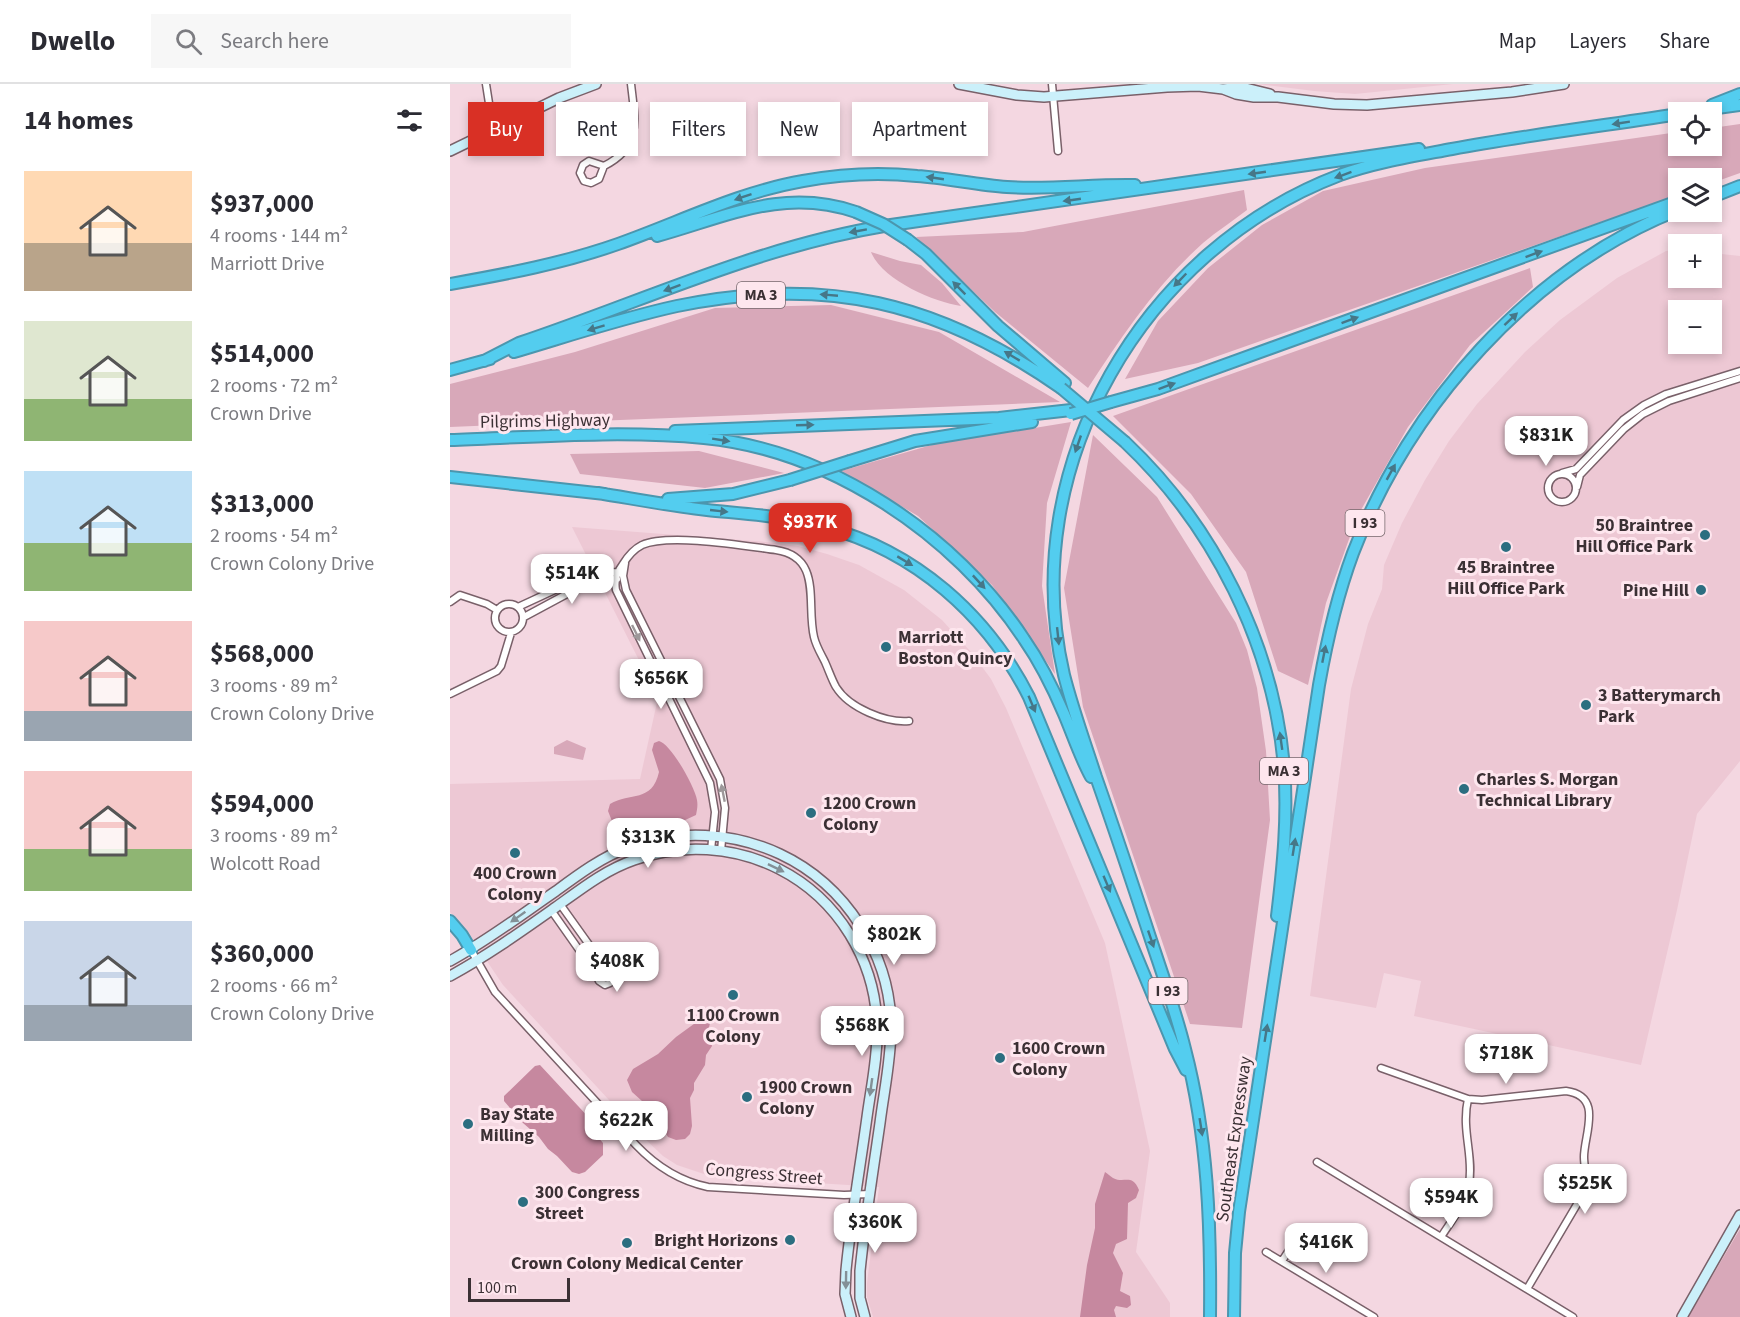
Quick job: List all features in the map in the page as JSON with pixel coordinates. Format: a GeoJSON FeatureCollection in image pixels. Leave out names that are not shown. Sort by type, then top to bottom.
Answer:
{"type":"FeatureCollection","features":[{"type":"Feature","properties":{"kind":"highway"},"geometry":{"type":"LineString","coordinates":[[1719,102],[1740,94]]}},
{"type":"Feature","properties":{"kind":"highway"},"geometry":{"type":"LineString","coordinates":[[1722,108],[1740,105]]}},
{"type":"Feature","properties":{"kind":"highway","name":"I 93"},"geometry":{"type":"LineString","coordinates":[[1105,803],[1064,675],[1058,638],[1054,574],[1059,520],[1068,477],[1083,429],[1107,378],[1134,335],[1174,286],[1210,252],[1261,215],[1306,190],[1350,172],[1397,160],[1482,144],[1668,116]]}},
{"type":"Feature","properties":{"kind":"highway"},"geometry":{"type":"LineString","coordinates":[[484,361],[519,343],[817,239],[878,227],[1438,146],[1482,144]]}},
{"type":"Feature","properties":{"kind":"highway"},"geometry":{"type":"LineString","coordinates":[[598,250],[749,194],[792,183],[830,177],[868,174],[906,175],[999,187],[1026,188],[1171,185]]}},
{"type":"Feature","properties":{"kind":"highway"},"geometry":{"type":"LineString","coordinates":[[1722,187],[1740,184]]}},
{"type":"Feature","properties":{"kind":"highway"},"geometry":{"type":"LineString","coordinates":[[1722,192],[1740,184]]}},
{"type":"Feature","properties":{"kind":"highway"},"geometry":{"type":"LineString","coordinates":[[450,284],[526,270],[761,205],[807,202],[829,205],[856,212],[883,224],[908,240],[926,254],[998,326],[1063,385]]}},
{"type":"Feature","properties":{"kind":"highway"},"geometry":{"type":"LineString","coordinates":[[450,477],[648,498],[699,498],[750,491],[915,441],[1071,412],[1170,385],[1668,205]]}},
{"type":"Feature","properties":{"kind":"highway","name":"I 93"},"geometry":{"type":"LineString","coordinates":[[1276,967],[1318,685],[1328,636],[1353,553],[1387,479],[1437,401],[1473,358],[1513,318],[1551,285],[1599,250],[1642,225],[1668,214]]}},
{"type":"Feature","properties":{"kind":"highway","name":"MA 3"},"geometry":{"type":"LineString","coordinates":[[450,369],[678,306],[740,296],[804,294],[867,300],[940,321],[992,344],[1063,385],[1125,442],[1168,489],[1209,546],[1242,607],[1266,672],[1279,728],[1285,795],[1283,857],[1276,919],[1276,967]]}},
{"type":"Feature","properties":{"kind":"highway"},"geometry":{"type":"LineString","coordinates":[[642,436],[688,429],[999,418],[1071,412]]}},
{"type":"Feature","properties":{"kind":"highway"},"geometry":{"type":"LineString","coordinates":[[642,436],[717,440],[748,446],[791,459],[871,495],[927,533],[978,580],[1024,639],[1055,693],[1084,763],[1105,803]]}},
{"type":"Feature","properties":{"kind":"highway","name":"Pilgrims Highway"},"geometry":{"type":"LineString","coordinates":[[450,440],[642,436]]}},
{"type":"Feature","properties":{"kind":"highway"},"geometry":{"type":"LineString","coordinates":[[450,484],[537,487]]}},
{"type":"Feature","properties":{"kind":"highway"},"geometry":{"type":"LineString","coordinates":[[598,493],[698,509],[795,520],[844,532],[902,559],[934,580],[967,608],[1004,654],[1029,697],[1175,1049],[1193,1084]]}},
{"type":"Feature","properties":{"kind":"highway","name":"Southeast Expressway"},"geometry":{"type":"LineString","coordinates":[[1105,803],[1175,1012],[1193,1084],[1209,1195],[1210,1317]]}},
{"type":"Feature","properties":{"kind":"highway"},"geometry":{"type":"LineString","coordinates":[[450,921],[471,950]]}},
{"type":"Feature","properties":{"kind":"highway","name":"Southeast Expressway"},"geometry":{"type":"LineString","coordinates":[[1234,1317],[1235,1258],[1239,1212],[1276,967]]}},
{"type":"Feature","properties":{"kind":"street"},"geometry":{"type":"LineString","coordinates":[[486,84],[489,102]]}},
{"type":"Feature","properties":{"kind":"street"},"geometry":{"type":"LineString","coordinates":[[544,106],[596,84]]}},
{"type":"Feature","properties":{"kind":"street"},"geometry":{"type":"LineString","coordinates":[[604,165],[621,155],[632,139],[635,120],[631,84]]}},
{"type":"Feature","properties":{"kind":"street"},"geometry":{"type":"LineString","coordinates":[[959,84],[1017,95],[1053,97],[1127,87],[1183,86],[1223,89],[1240,95],[1341,104],[1381,104],[1512,92],[1564,84]]}},
{"type":"Feature","properties":{"kind":"street"},"geometry":{"type":"LineString","coordinates":[[1052,84],[1058,151]]}},
{"type":"Feature","properties":{"kind":"street"},"geometry":{"type":"LineString","coordinates":[[450,151],[468,143]]}},
{"type":"Feature","properties":{"kind":"street"},"geometry":{"type":"LineString","coordinates":[[1740,371],[1649,402],[1623,420],[1576,469],[1555,475],[1549,482],[1552,498],[1559,502],[1569,500],[1575,495],[1580,475],[1628,426],[1643,414],[1669,401],[1740,378]]}},
{"type":"Feature","properties":{"kind":"street"},"geometry":{"type":"LineString","coordinates":[[1562,473],[1573,478],[1577,487]]}},
{"type":"Feature","properties":{"kind":"street"},"geometry":{"type":"LineString","coordinates":[[716,850],[713,836],[715,808],[710,783],[615,588],[627,558],[641,546],[664,540],[776,550],[792,554],[803,564],[808,574],[814,637],[836,687],[855,705],[875,716],[891,721],[909,721]]}},
{"type":"Feature","properties":{"kind":"street"},"geometry":{"type":"LineString","coordinates":[[511,633],[502,631],[495,620],[497,610],[505,605],[518,607],[587,573],[620,576]]}},
{"type":"Feature","properties":{"kind":"street"},"geometry":{"type":"LineString","coordinates":[[524,617],[591,581],[620,576]]}},
{"type":"Feature","properties":{"kind":"street"},"geometry":{"type":"LineString","coordinates":[[620,576],[720,779],[725,808],[723,837],[716,850]]}},
{"type":"Feature","properties":{"kind":"street"},"geometry":{"type":"LineString","coordinates":[[450,602],[460,595],[487,604],[497,610]]}},
{"type":"Feature","properties":{"kind":"street"},"geometry":{"type":"LineString","coordinates":[[450,694],[497,671],[501,666],[511,633],[522,626],[524,617],[518,607]]}},
{"type":"Feature","properties":{"kind":"street"},"geometry":{"type":"LineString","coordinates":[[450,961],[471,950],[588,868],[611,855],[663,838],[713,836],[745,842],[771,851],[811,873],[837,896],[854,916],[877,957],[888,996],[891,1040],[859,1283],[865,1317]]}},
{"type":"Feature","properties":{"kind":"street"},"geometry":{"type":"LineString","coordinates":[[450,976],[477,962],[607,873],[634,860],[672,850],[716,850],[748,857],[766,863],[808,888],[843,924],[864,962],[876,1006],[877,1040],[845,1276],[846,1300],[850,1317]]}},
{"type":"Feature","properties":{"kind":"street"},"geometry":{"type":"LineString","coordinates":[[552,910],[598,979],[602,984],[610,984],[613,978],[610,971],[560,904]]}},
{"type":"Feature","properties":{"kind":"street","name":"Congress Street"},"geometry":{"type":"LineString","coordinates":[[471,950],[488,981],[501,998],[636,1145],[661,1168],[689,1181],[708,1186],[870,1194]]}},
{"type":"Feature","properties":{"kind":"street"},"geometry":{"type":"LineString","coordinates":[[598,979],[601,971],[610,971]]}},
{"type":"Feature","properties":{"kind":"street"},"geometry":{"type":"LineString","coordinates":[[1381,1068],[1468,1099],[1482,1100],[1569,1091],[1582,1097],[1588,1107],[1590,1120],[1584,1159],[1586,1189],[1527,1289]]}},
{"type":"Feature","properties":{"kind":"street"},"geometry":{"type":"LineString","coordinates":[[1441,1238],[1463,1200],[1470,1181],[1465,1123],[1468,1099]]}},
{"type":"Feature","properties":{"kind":"street"},"geometry":{"type":"LineString","coordinates":[[1317,1162],[1573,1317]]}},
{"type":"Feature","properties":{"kind":"street"},"geometry":{"type":"LineString","coordinates":[[1682,1317],[1740,1215]]}},
{"type":"Feature","properties":{"kind":"street"},"geometry":{"type":"LineString","coordinates":[[1282,1262],[1297,1238]]}},
{"type":"Feature","properties":{"kind":"street"},"geometry":{"type":"LineString","coordinates":[[1266,1252],[1374,1317]]}},
{"type":"Feature","properties":{"kind":"shaded area"},"geometry":{"type":"Polygon","coordinates":[[[1257,84],[1453,84],[1355,94],[1257,84]]]}},
{"type":"Feature","properties":{"kind":"shaded area"},"geometry":{"type":"Polygon","coordinates":[[[1740,124],[1740,173],[1722,179],[1722,168],[1668,168],[1668,198],[1198,363],[1125,379],[1158,321],[1208,268],[1262,225],[1323,191],[1425,168],[1668,133],[1668,156],[1722,156],[1722,127],[1740,124]]]}},
{"type":"Feature","properties":{"kind":"shaded area"},"geometry":{"type":"Polygon","coordinates":[[[1244,190],[1247,210],[1203,243],[1170,276],[1127,331],[1088,388],[995,312],[916,237],[1023,232],[1244,190]]]}},
{"type":"Feature","properties":{"kind":"shaded area"},"geometry":{"type":"Polygon","coordinates":[[[1668,251],[1668,288],[1722,288],[1722,254],[1740,256],[1740,761],[1697,814],[1641,1065],[1414,1016],[1421,981],[1384,973],[1376,1008],[1310,996],[1351,689],[1368,624],[1382,589],[1384,565],[1402,523],[1425,480],[1449,441],[1477,404],[1525,352],[1560,320],[1617,278],[1668,251]]]}},
{"type":"Feature","properties":{"kind":"shaded area"},"geometry":{"type":"Polygon","coordinates":[[[871,252],[921,265],[942,283],[961,306],[937,300],[910,288],[886,272],[871,252]]]}},
{"type":"Feature","properties":{"kind":"shaded area"},"geometry":{"type":"Polygon","coordinates":[[[1530,268],[1533,287],[1470,345],[1408,427],[1357,517],[1326,603],[1308,685],[1278,671],[1246,572],[1191,494],[1113,416],[1530,268]]]}},
{"type":"Feature","properties":{"kind":"shaded area"},"geometry":{"type":"Polygon","coordinates":[[[831,305],[939,332],[1060,402],[450,427],[450,384],[575,352],[715,308],[831,305]]]}},
{"type":"Feature","properties":{"kind":"shaded area"},"geometry":{"type":"Polygon","coordinates":[[[1071,422],[1047,503],[1042,586],[1055,674],[992,585],[918,516],[841,471],[935,444],[1071,422]]]}},
{"type":"Feature","properties":{"kind":"shaded area"},"geometry":{"type":"Polygon","coordinates":[[[1093,435],[1157,497],[1236,623],[1247,650],[1257,688],[1266,751],[1270,820],[1242,1028],[1190,1024],[1083,707],[1064,588],[1093,435]]]}},
{"type":"Feature","properties":{"kind":"shaded area"},"geometry":{"type":"Polygon","coordinates":[[[699,451],[784,473],[705,488],[580,474],[570,454],[699,451]]]}},
{"type":"Feature","properties":{"kind":"shaded area"},"geometry":{"type":"Polygon","coordinates":[[[572,527],[766,542],[798,546],[827,554],[859,565],[904,590],[942,620],[971,652],[991,679],[1006,708],[1105,943],[1150,1151],[1136,1252],[1170,1303],[1170,1317],[873,1317],[867,1297],[867,1283],[879,1187],[710,1176],[677,1165],[663,1156],[644,1138],[503,985],[468,933],[450,912],[450,784],[640,779],[658,698],[572,527]]]}},
{"type":"Feature","properties":{"kind":"shaded area"},"geometry":{"type":"Polygon","coordinates":[[[567,740],[586,748],[583,760],[554,754],[554,747],[567,740]]]}},
{"type":"Feature","properties":{"kind":"shaded area"},"geometry":{"type":"Polygon","coordinates":[[[659,741],[670,750],[687,776],[697,800],[696,815],[683,821],[617,834],[608,811],[610,804],[646,793],[656,782],[659,772],[652,750],[654,743],[659,741]]]}},
{"type":"Feature","properties":{"kind":"shaded area"},"geometry":{"type":"Polygon","coordinates":[[[702,1020],[710,1023],[708,1032],[712,1046],[706,1055],[705,1065],[694,1083],[694,1090],[690,1098],[692,1126],[690,1134],[685,1139],[676,1140],[668,1137],[652,1110],[632,1092],[627,1080],[633,1069],[658,1054],[676,1037],[702,1020]]]}},
{"type":"Feature","properties":{"kind":"shaded area"},"geometry":{"type":"Polygon","coordinates":[[[540,1065],[592,1121],[597,1136],[603,1143],[603,1155],[585,1172],[579,1174],[572,1172],[504,1101],[504,1096],[535,1066],[540,1065]]]}},
{"type":"Feature","properties":{"kind":"shaded area"},"geometry":{"type":"Polygon","coordinates":[[[1105,1172],[1117,1180],[1131,1180],[1139,1190],[1136,1198],[1128,1203],[1127,1239],[1116,1244],[1113,1253],[1123,1273],[1120,1291],[1130,1296],[1131,1305],[1127,1308],[1116,1306],[1114,1310],[1116,1317],[1080,1317],[1095,1228],[1095,1204],[1105,1172]]]}},
{"type":"Feature","properties":{"kind":"shaded area"},"geometry":{"type":"Polygon","coordinates":[[[1740,1229],[1740,1317],[1688,1317],[1740,1229]]]}},
{"type":"Feature","properties":{"kind":"place","name":"50 Braintree Hill Office Park"},"geometry":{"type":"Point","coordinates":[1705,535]}},
{"type":"Feature","properties":{"kind":"place","name":"45 Braintree Hill Office Park"},"geometry":{"type":"Point","coordinates":[1506,547]}},
{"type":"Feature","properties":{"kind":"place","name":"Pine Hill"},"geometry":{"type":"Point","coordinates":[1701,590]}},
{"type":"Feature","properties":{"kind":"place","name":"Marriott Boston Quincy"},"geometry":{"type":"Point","coordinates":[886,647]}},
{"type":"Feature","properties":{"kind":"place","name":"3 Batterymarch Park"},"geometry":{"type":"Point","coordinates":[1586,705]}},
{"type":"Feature","properties":{"kind":"place","name":"Charles S. Morgan Technical Library"},"geometry":{"type":"Point","coordinates":[1464,789]}},
{"type":"Feature","properties":{"kind":"place","name":"1200 Crown Colony"},"geometry":{"type":"Point","coordinates":[811,813]}},
{"type":"Feature","properties":{"kind":"place","name":"400 Crown Colony"},"geometry":{"type":"Point","coordinates":[515,853]}},
{"type":"Feature","properties":{"kind":"place","name":"1100 Crown Colony"},"geometry":{"type":"Point","coordinates":[733,995]}},
{"type":"Feature","properties":{"kind":"place","name":"1600 Crown Colony"},"geometry":{"type":"Point","coordinates":[1000,1058]}},
{"type":"Feature","properties":{"kind":"place","name":"1900 Crown Colony"},"geometry":{"type":"Point","coordinates":[747,1097]}},
{"type":"Feature","properties":{"kind":"place","name":"Bay State Milling"},"geometry":{"type":"Point","coordinates":[468,1124]}},
{"type":"Feature","properties":{"kind":"place","name":"300 Congress Street"},"geometry":{"type":"Point","coordinates":[523,1202]}},
{"type":"Feature","properties":{"kind":"place","name":"Bright Horizons"},"geometry":{"type":"Point","coordinates":[790,1240]}},
{"type":"Feature","properties":{"kind":"place","name":"Crown Colony Medical Center"},"geometry":{"type":"Point","coordinates":[627,1243]}}]}
